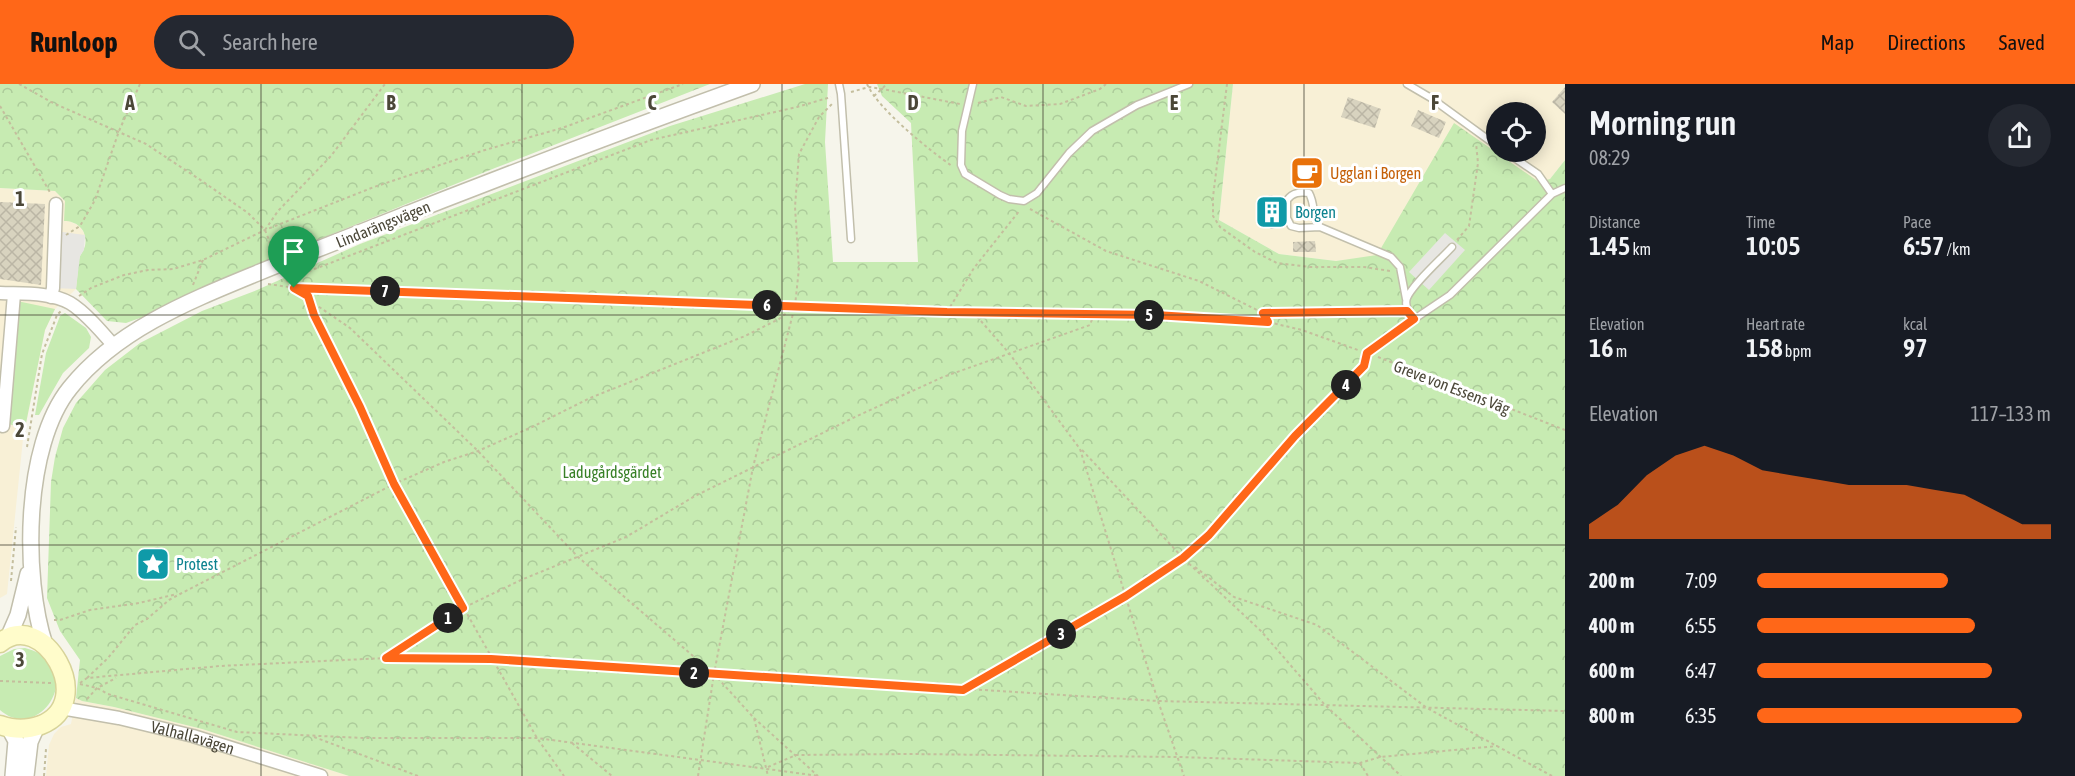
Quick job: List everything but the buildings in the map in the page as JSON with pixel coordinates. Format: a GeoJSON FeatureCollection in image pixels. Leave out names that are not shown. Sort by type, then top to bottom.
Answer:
{"type":"FeatureCollection","features":[{"type":"Feature","properties":{"kind":"main road"},"geometry":{"type":"LineString","coordinates":[[3,640],[18,636],[27,637],[45,645],[56,657],[64,675],[65,692],[61,708],[48,722],[23,729],[4,726]]}},
{"type":"Feature","properties":{"kind":"street","name":"Lindarängsvägen"},"geometry":{"type":"LineString","coordinates":[[45,645],[37,616],[31,562],[36,475],[44,439],[57,406],[68,390],[114,346],[170,311],[259,273],[501,177],[752,84]]}},
{"type":"Feature","properties":{"kind":"street"},"geometry":{"type":"LineString","coordinates":[[51,297],[56,204]]}},
{"type":"Feature","properties":{"kind":"street"},"geometry":{"type":"LineString","coordinates":[[0,293],[51,297],[70,303],[114,346]]}},
{"type":"Feature","properties":{"kind":"street"},"geometry":{"type":"LineString","coordinates":[[3,426],[14,294]]}},
{"type":"Feature","properties":{"kind":"street","name":"Lindarängsvägen"},"geometry":{"type":"LineString","coordinates":[[3,640],[18,615],[31,562]]}},
{"type":"Feature","properties":{"kind":"street","name":"Valhallavägen"},"geometry":{"type":"LineString","coordinates":[[61,708],[118,718],[193,736],[321,776]]}},
{"type":"Feature","properties":{"kind":"street"},"geometry":{"type":"LineString","coordinates":[[4,726],[16,741],[14,776]]}},
{"type":"Feature","properties":{"kind":"street"},"geometry":{"type":"LineString","coordinates":[[26,776],[31,737],[37,726]]}},
{"type":"Feature","properties":{"kind":"lane"},"geometry":{"type":"LineString","coordinates":[[839,84],[852,239]]}},
{"type":"Feature","properties":{"kind":"lane"},"geometry":{"type":"LineString","coordinates":[[973,84],[962,131],[961,165],[965,174],[1009,200],[1024,201],[1037,193],[1069,153],[1092,131],[1137,105],[1189,84]]}},
{"type":"Feature","properties":{"kind":"lane"},"geometry":{"type":"LineString","coordinates":[[1407,84],[1431,98],[1486,138]]}},
{"type":"Feature","properties":{"kind":"lane"},"geometry":{"type":"LineString","coordinates":[[1521,162],[1538,174],[1552,194]]}},
{"type":"Feature","properties":{"kind":"lane"},"geometry":{"type":"LineString","coordinates":[[1367,353],[1450,295],[1552,194],[1565,188]]}},
{"type":"Feature","properties":{"kind":"lane"},"geometry":{"type":"LineString","coordinates":[[1320,227],[1314,220],[1314,202],[1309,194],[1302,192],[1292,194],[1287,200],[1287,218],[1291,226],[1320,227],[1391,257],[1400,267],[1407,311],[1414,319]]}},
{"type":"Feature","properties":{"kind":"lane"},"geometry":{"type":"LineString","coordinates":[[1406,299],[1452,247]]}},
{"type":"Feature","properties":{"kind":"path"},"geometry":{"type":"LineString","coordinates":[[19,84],[53,103],[146,144],[202,181],[249,213],[265,230],[275,255]]}},
{"type":"Feature","properties":{"kind":"path"},"geometry":{"type":"LineString","coordinates":[[80,226],[95,200],[119,131],[140,84]]}},
{"type":"Feature","properties":{"kind":"path"},"geometry":{"type":"LineString","coordinates":[[265,230],[278,211],[331,156],[385,84]]}},
{"type":"Feature","properties":{"kind":"path"},"geometry":{"type":"LineString","coordinates":[[30,432],[42,354],[57,315],[91,288],[124,275],[148,270],[173,269],[203,260],[265,230],[374,187],[485,150],[562,128],[683,84]]}},
{"type":"Feature","properties":{"kind":"path"},"geometry":{"type":"LineString","coordinates":[[874,96],[887,84]]}},
{"type":"Feature","properties":{"kind":"path"},"geometry":{"type":"LineString","coordinates":[[286,280],[651,140],[797,107],[868,86],[949,103],[969,105],[1001,97],[1026,106],[1060,104],[1100,89],[1106,84]]}},
{"type":"Feature","properties":{"kind":"path"},"geometry":{"type":"LineString","coordinates":[[1227,84],[1213,197],[1213,216],[1220,227],[1255,252],[1277,263],[1310,267],[1386,269],[1403,278]]}},
{"type":"Feature","properties":{"kind":"path"},"geometry":{"type":"LineString","coordinates":[[868,86],[874,96],[918,140],[965,174]]}},
{"type":"Feature","properties":{"kind":"path"},"geometry":{"type":"LineString","coordinates":[[698,776],[714,674],[753,467],[795,306],[799,268],[795,207],[799,154],[819,117],[841,94]]}},
{"type":"Feature","properties":{"kind":"path"},"geometry":{"type":"LineString","coordinates":[[0,106],[56,204]]}},
{"type":"Feature","properties":{"kind":"path"},"geometry":{"type":"LineString","coordinates":[[1452,247],[1469,226],[1479,164],[1474,130]]}},
{"type":"Feature","properties":{"kind":"path"},"geometry":{"type":"LineString","coordinates":[[947,312],[974,268],[1024,206],[1106,251],[1199,281],[1263,313],[1407,311]]}},
{"type":"Feature","properties":{"kind":"path"},"geometry":{"type":"LineString","coordinates":[[192,287],[203,260]]}},
{"type":"Feature","properties":{"kind":"path","name":"Greve von Essens Väg"},"geometry":{"type":"LineString","coordinates":[[259,273],[264,282],[294,288],[947,312],[1167,315],[1268,322],[1302,330],[1367,353],[1565,430]]}},
{"type":"Feature","properties":{"kind":"path"},"geometry":{"type":"LineString","coordinates":[[282,273],[294,288],[308,296],[314,315],[360,407],[394,484],[491,659],[537,738],[564,776]]}},
{"type":"Feature","properties":{"kind":"path"},"geometry":{"type":"LineString","coordinates":[[309,300],[350,328],[478,451],[578,556],[714,674],[754,718],[819,776]]}},
{"type":"Feature","properties":{"kind":"path"},"geometry":{"type":"LineString","coordinates":[[80,684],[108,658],[135,625],[147,619],[169,600],[180,594],[394,484],[444,462],[478,451],[590,398],[745,336],[779,319],[795,306]]}},
{"type":"Feature","properties":{"kind":"path"},"geometry":{"type":"LineString","coordinates":[[974,312],[1009,353],[1080,449],[1183,558],[1261,631],[1325,705],[1401,776]]}},
{"type":"Feature","properties":{"kind":"path"},"geometry":{"type":"LineString","coordinates":[[1263,313],[1268,322]]}},
{"type":"Feature","properties":{"kind":"path"},"geometry":{"type":"LineString","coordinates":[[386,658],[463,608],[521,580],[626,537],[695,496],[753,467],[943,376],[1090,326],[1094,314]]}},
{"type":"Feature","properties":{"kind":"path"},"geometry":{"type":"LineString","coordinates":[[963,690],[1126,596],[1183,558],[1209,535],[1295,436],[1364,366],[1367,353]]}},
{"type":"Feature","properties":{"kind":"path"},"geometry":{"type":"LineString","coordinates":[[1080,449],[1158,701],[1184,776]]}},
{"type":"Feature","properties":{"kind":"path"},"geometry":{"type":"LineString","coordinates":[[1183,558],[1234,597],[1317,625],[1427,708],[1552,776]]}},
{"type":"Feature","properties":{"kind":"path"},"geometry":{"type":"LineString","coordinates":[[50,620],[60,620],[90,610],[180,594]]}},
{"type":"Feature","properties":{"kind":"path"},"geometry":{"type":"LineString","coordinates":[[87,678],[220,666],[386,658],[491,659],[1158,701],[1565,711]]}},
{"type":"Feature","properties":{"kind":"path"},"geometry":{"type":"LineString","coordinates":[[83,704],[97,688],[117,677]]}},
{"type":"Feature","properties":{"kind":"path"},"geometry":{"type":"LineString","coordinates":[[0,681],[58,684]]}},
{"type":"Feature","properties":{"kind":"path"},"geometry":{"type":"LineString","coordinates":[[72,684],[97,688],[108,694],[237,732],[363,738],[537,738],[819,776]]}},
{"type":"Feature","properties":{"kind":"path"},"geometry":{"type":"LineString","coordinates":[[754,718],[768,776]]}},
{"type":"Feature","properties":{"kind":"path"},"geometry":{"type":"LineString","coordinates":[[311,736],[418,776]]}},
{"type":"Feature","properties":{"kind":"path"},"geometry":{"type":"LineString","coordinates":[[572,743],[612,776]]}},
{"type":"Feature","properties":{"kind":"path"},"geometry":{"type":"LineString","coordinates":[[765,768],[796,755],[909,754],[1179,757],[1360,763],[1380,757],[1497,746]]}},
{"type":"Feature","properties":{"kind":"path"},"geometry":{"type":"LineString","coordinates":[[44,776],[46,749]]}},
{"type":"Feature","properties":{"kind":"path"},"geometry":{"type":"LineString","coordinates":[[1360,763],[1368,776]]}},
{"type":"Feature","properties":{"kind":"shaded area"},"geometry":{"type":"Polygon","coordinates":[[[1233,84],[1565,84],[1565,160],[1550,179],[1381,251],[1377,256],[1336,261],[1279,254],[1219,220],[1233,84]]]}},
{"type":"Feature","properties":{"kind":"shaded area"},"geometry":{"type":"Polygon","coordinates":[[[0,188],[55,191],[65,201],[69,221],[80,226],[85,235],[76,289],[55,309],[45,330],[23,439],[7,594],[0,598],[0,188]]]}},
{"type":"Feature","properties":{"kind":"shaded area"},"geometry":{"type":"Polygon","coordinates":[[[55,231],[85,235],[76,289],[53,288],[55,231]]]}},
{"type":"Feature","properties":{"kind":"shaded area"},"geometry":{"type":"Polygon","coordinates":[[[1445,233],[1465,250],[1429,290],[1409,272],[1445,233]]]}},
{"type":"Feature","properties":{"kind":"shaded area"},"geometry":{"type":"Polygon","coordinates":[[[76,698],[202,729],[349,776],[46,776],[49,745],[54,734],[61,727],[71,724],[76,698]]]}},
{"type":"Feature","properties":{"kind":"green space"},"geometry":{"type":"Polygon","coordinates":[[[0,84],[710,84],[214,282],[154,313],[126,323],[107,321],[76,289],[79,260],[86,241],[78,225],[64,221],[65,201],[55,191],[0,188],[0,84]]]}},
{"type":"Feature","properties":{"kind":"green space","name":"Ladugårdsgärdet"},"geometry":{"type":"Polygon","coordinates":[[[805,84],[828,84],[825,142],[833,262],[918,262],[911,123],[882,96],[877,84],[1233,84],[1219,220],[1279,254],[1336,261],[1377,255],[1454,123],[1486,145],[1486,162],[1510,162],[1539,182],[1550,179],[1565,160],[1565,776],[349,776],[202,729],[76,698],[80,660],[60,631],[47,598],[51,482],[63,428],[76,403],[105,370],[140,343],[202,311],[257,290],[360,244],[670,126],[805,84]]]}},
{"type":"Feature","properties":{"kind":"green space"},"geometry":{"type":"Polygon","coordinates":[[[17,301],[55,309],[45,330],[25,428],[8,424],[17,301]]]}},
{"type":"Feature","properties":{"kind":"green space"},"geometry":{"type":"Polygon","coordinates":[[[65,313],[86,328],[91,337],[89,348],[63,373],[39,415],[35,415],[46,353],[60,316],[65,313]]]}},
{"type":"Feature","properties":{"kind":"green space"},"geometry":{"type":"Polygon","coordinates":[[[25,648],[44,657],[54,670],[56,684],[52,698],[43,710],[30,718],[16,718],[0,710],[0,656],[14,649],[25,648]]]}},
{"type":"Feature","properties":{"kind":"place","name":"Ugglan i Borgen"},"geometry":{"type":"Point","coordinates":[1307,173]}},
{"type":"Feature","properties":{"kind":"place","name":"Borgen"},"geometry":{"type":"Point","coordinates":[1272,212]}},
{"type":"Feature","properties":{"kind":"place","name":"Protest"},"geometry":{"type":"Point","coordinates":[153,564]}},
{"type":"Feature","properties":{"kind":"route"},"geometry":{"type":"LineString","coordinates":[[294,288],[947,312],[1155,315],[1268,322],[1263,313],[1407,311],[1414,319],[1367,353],[1364,366],[1295,436],[1209,535],[1183,558],[1126,596],[963,690],[491,659],[386,658],[463,608],[394,484],[360,407],[314,315],[308,296],[294,288]]}}]}
